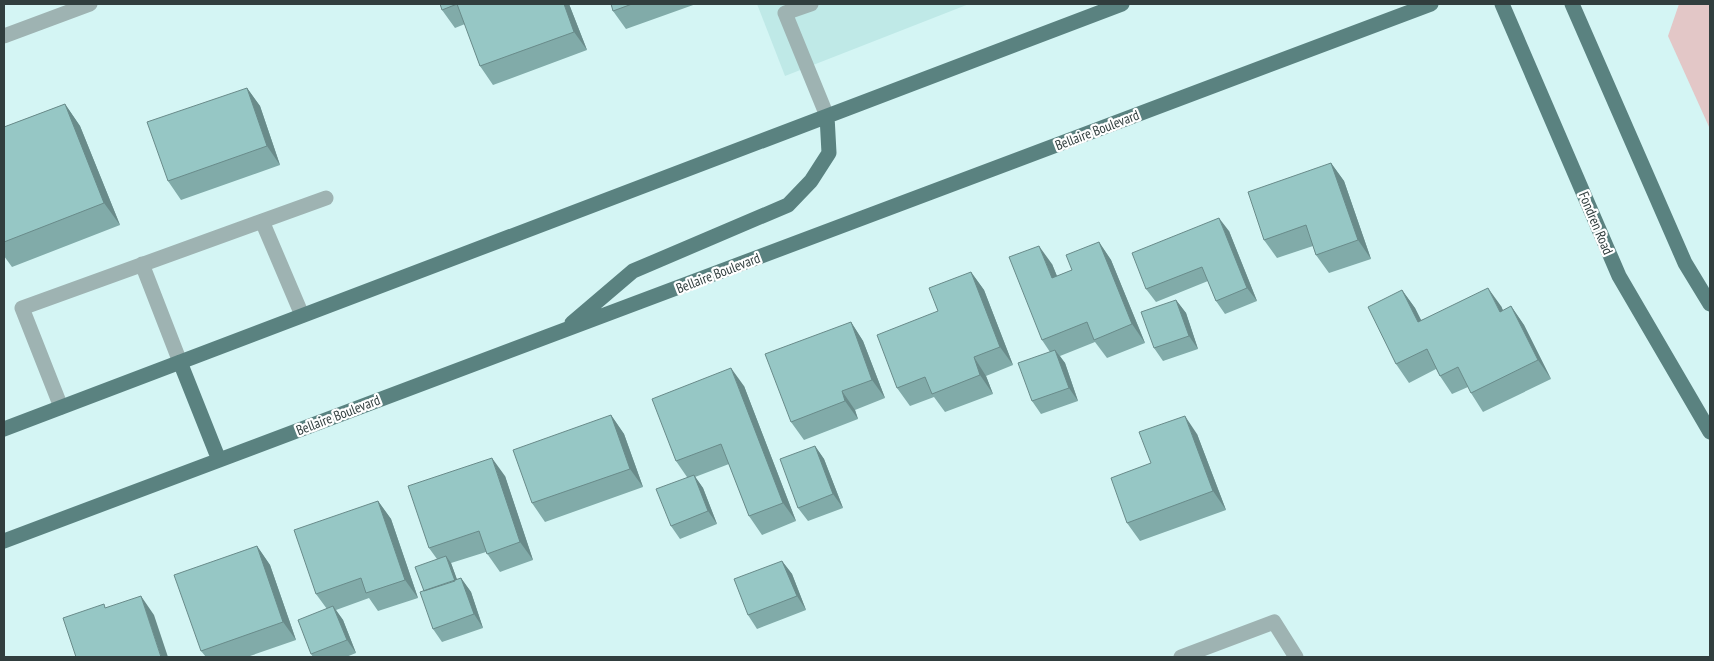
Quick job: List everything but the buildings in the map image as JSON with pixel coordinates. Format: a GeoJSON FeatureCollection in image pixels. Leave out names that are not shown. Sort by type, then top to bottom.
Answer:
{"type":"FeatureCollection","features":[{"type":"Feature","properties":{"kind":"main road"},"geometry":{"type":"LineString","coordinates":[[4,429],[826,116],[1093,9],[1122,4]]}},
{"type":"Feature","properties":{"kind":"main road","name":"Bellaire Boulevard"},"geometry":{"type":"LineString","coordinates":[[4,541],[1431,4]]}},
{"type":"Feature","properties":{"kind":"main road","name":"Fondren Road"},"geometry":{"type":"LineString","coordinates":[[1502,4],[1619,276],[1710,432]]}},
{"type":"Feature","properties":{"kind":"main road"},"geometry":{"type":"LineString","coordinates":[[1572,4],[1684,263],[1710,304]]}},
{"type":"Feature","properties":{"kind":"main road"},"geometry":{"type":"LineString","coordinates":[[564,331],[633,271],[788,205],[811,181],[828,154],[826,116]]}},
{"type":"Feature","properties":{"kind":"main road"},"geometry":{"type":"LineString","coordinates":[[180,362],[219,460]]}},
{"type":"Feature","properties":{"kind":"street"},"geometry":{"type":"LineString","coordinates":[[4,36],[90,4]]}},
{"type":"Feature","properties":{"kind":"street"},"geometry":{"type":"LineString","coordinates":[[811,4],[786,13],[826,116]]}},
{"type":"Feature","properties":{"kind":"street"},"geometry":{"type":"LineString","coordinates":[[61,408],[22,308],[326,198]]}},
{"type":"Feature","properties":{"kind":"street"},"geometry":{"type":"LineString","coordinates":[[262,221],[302,315]]}},
{"type":"Feature","properties":{"kind":"street"},"geometry":{"type":"LineString","coordinates":[[142,264],[180,362]]}},
{"type":"Feature","properties":{"kind":"street"},"geometry":{"type":"LineString","coordinates":[[1181,657],[1274,622],[1296,657]]}},
{"type":"Feature","properties":{"kind":"shaded area"},"geometry":{"type":"Polygon","coordinates":[[[757,4],[969,4],[785,76],[757,4]]]}},
{"type":"Feature","properties":{"kind":"shaded area"},"geometry":{"type":"Polygon","coordinates":[[[1679,4],[1710,4],[1710,129],[1668,36],[1679,4]]]}}]}
